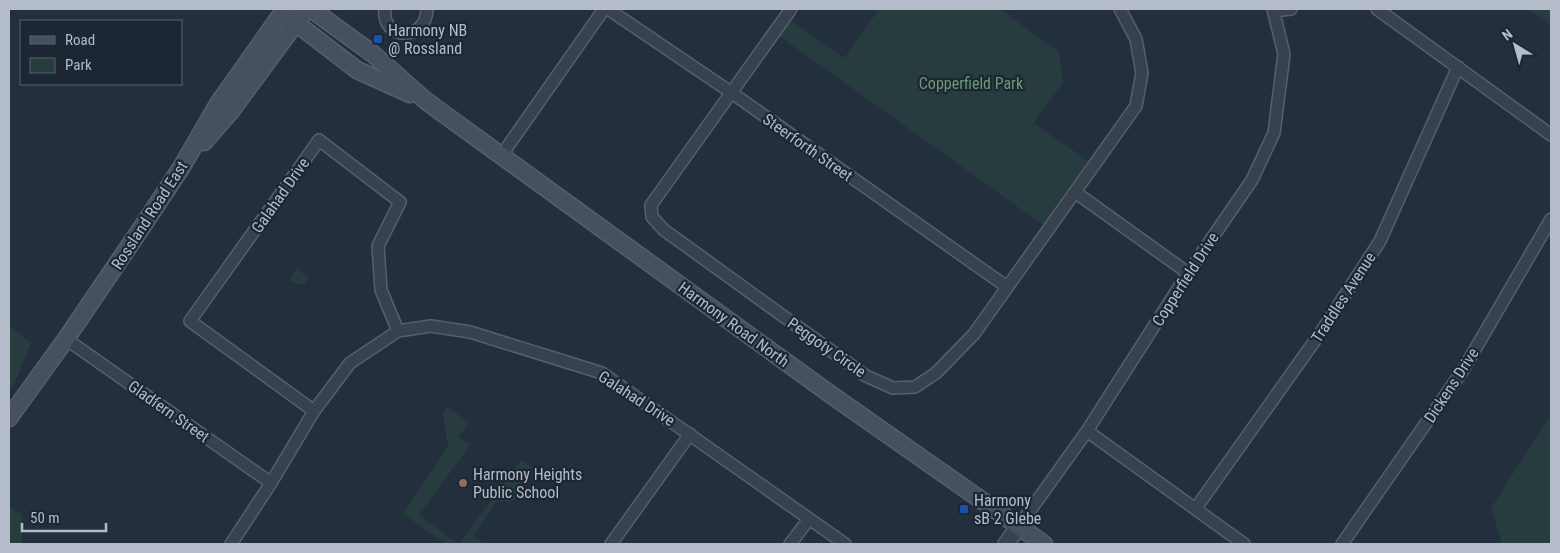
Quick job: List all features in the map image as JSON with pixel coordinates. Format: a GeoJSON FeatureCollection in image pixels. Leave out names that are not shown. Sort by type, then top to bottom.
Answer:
{"type":"FeatureCollection","features":[{"type":"Feature","properties":{"kind":"main road"},"geometry":{"type":"LineString","coordinates":[[182,168],[231,111],[306,9]]}},
{"type":"Feature","properties":{"kind":"main road","name":"Harmony Road North"},"geometry":{"type":"LineString","coordinates":[[311,9],[373,54],[426,101],[501,156],[830,394],[1044,544]]}},
{"type":"Feature","properties":{"kind":"main road","name":"Harmony Road North"},"geometry":{"type":"LineString","coordinates":[[282,10],[357,70],[426,101]]}},
{"type":"Feature","properties":{"kind":"main road","name":"Rossland Road East"},"geometry":{"type":"LineString","coordinates":[[9,418],[66,339],[182,168],[218,104],[282,10]]}},
{"type":"Feature","properties":{"kind":"street"},"geometry":{"type":"LineString","coordinates":[[384,9],[385,20],[389,26],[394,30],[407,34],[420,28],[424,22],[427,9]]}},
{"type":"Feature","properties":{"kind":"street"},"geometry":{"type":"LineString","coordinates":[[501,156],[604,9]]}},
{"type":"Feature","properties":{"kind":"street","name":"Steerforth Street"},"geometry":{"type":"LineString","coordinates":[[608,9],[732,93],[1006,287]]}},
{"type":"Feature","properties":{"kind":"street","name":"Peggoty Circle"},"geometry":{"type":"LineString","coordinates":[[792,9],[651,205],[652,217],[664,230],[866,376],[893,388],[915,387],[936,373],[974,334],[1136,106],[1142,73],[1136,39],[1120,9]]}},
{"type":"Feature","properties":{"kind":"street"},"geometry":{"type":"LineString","coordinates":[[1273,10],[1291,9]]}},
{"type":"Feature","properties":{"kind":"street"},"geometry":{"type":"LineString","coordinates":[[1377,9],[1551,135]]}},
{"type":"Feature","properties":{"kind":"street","name":"Copperfield Drive"},"geometry":{"type":"LineString","coordinates":[[1019,526],[1087,431],[1188,272],[1252,180],[1274,133],[1284,54],[1273,10]]}},
{"type":"Feature","properties":{"kind":"street","name":"Traddles Avenue"},"geometry":{"type":"LineString","coordinates":[[1196,508],[1321,332],[1380,241],[1458,68]]}},
{"type":"Feature","properties":{"kind":"street","name":"Galahad Drive"},"geometry":{"type":"LineString","coordinates":[[314,411],[190,321],[319,140],[400,202],[378,246],[380,290],[398,331]]}},
{"type":"Feature","properties":{"kind":"street"},"geometry":{"type":"LineString","coordinates":[[1075,192],[1188,272]]}},
{"type":"Feature","properties":{"kind":"street","name":"Dickens Drive"},"geometry":{"type":"LineString","coordinates":[[1342,544],[1463,370],[1551,219]]}},
{"type":"Feature","properties":{"kind":"street","name":"Galahad Drive"},"geometry":{"type":"LineString","coordinates":[[231,544],[271,484],[314,411],[350,363],[398,331],[431,326],[470,332],[602,373],[845,544]]}},
{"type":"Feature","properties":{"kind":"street","name":"Gladfern Street"},"geometry":{"type":"LineString","coordinates":[[66,339],[271,484]]}},
{"type":"Feature","properties":{"kind":"street"},"geometry":{"type":"LineString","coordinates":[[1087,431],[1244,544]]}},
{"type":"Feature","properties":{"kind":"street"},"geometry":{"type":"LineString","coordinates":[[611,544],[690,434]]}},
{"type":"Feature","properties":{"kind":"street"},"geometry":{"type":"LineString","coordinates":[[790,544],[809,519]]}},
{"type":"Feature","properties":{"kind":"street"},"geometry":{"type":"LineString","coordinates":[[1006,544],[1019,526]]}},
{"type":"Feature","properties":{"kind":"green space","name":"Copperfield Park"},"geometry":{"type":"Polygon","coordinates":[[[879,9],[1000,9],[1059,52],[1063,82],[1034,123],[1088,161],[1043,225],[779,36],[790,20],[844,58],[879,9]]]}},
{"type":"Feature","properties":{"kind":"green space"},"geometry":{"type":"Polygon","coordinates":[[[1527,9],[1551,9],[1551,25],[1527,9]]]}},
{"type":"Feature","properties":{"kind":"green space"},"geometry":{"type":"Polygon","coordinates":[[[297,269],[309,278],[304,285],[300,283],[298,285],[290,280],[297,269]]]}},
{"type":"Feature","properties":{"kind":"green space"},"geometry":{"type":"Polygon","coordinates":[[[9,325],[31,343],[14,385],[9,392],[9,325]]]}},
{"type":"Feature","properties":{"kind":"green space"},"geometry":{"type":"Polygon","coordinates":[[[447,406],[468,423],[459,437],[470,445],[419,515],[458,544],[446,544],[403,514],[448,446],[443,414],[447,406]]]}},
{"type":"Feature","properties":{"kind":"green space"},"geometry":{"type":"Polygon","coordinates":[[[1551,414],[1551,544],[1502,544],[1491,508],[1551,414]]]}},
{"type":"Feature","properties":{"kind":"green space"},"geometry":{"type":"Polygon","coordinates":[[[521,460],[536,470],[513,501],[496,502],[473,536],[483,544],[459,544],[521,460]]]}},
{"type":"Feature","properties":{"kind":"green space"},"geometry":{"type":"Polygon","coordinates":[[[9,507],[22,514],[22,544],[9,544],[9,507]]]}},
{"type":"Feature","properties":{"kind":"place","name":"Harmony NB @ Rossland"},"geometry":{"type":"Point","coordinates":[378,39]}},
{"type":"Feature","properties":{"kind":"place","name":"Harmony Heights Public School"},"geometry":{"type":"Point","coordinates":[463,483]}},
{"type":"Feature","properties":{"kind":"place","name":"Harmony sB 2 Glebe"},"geometry":{"type":"Point","coordinates":[964,509]}}]}
